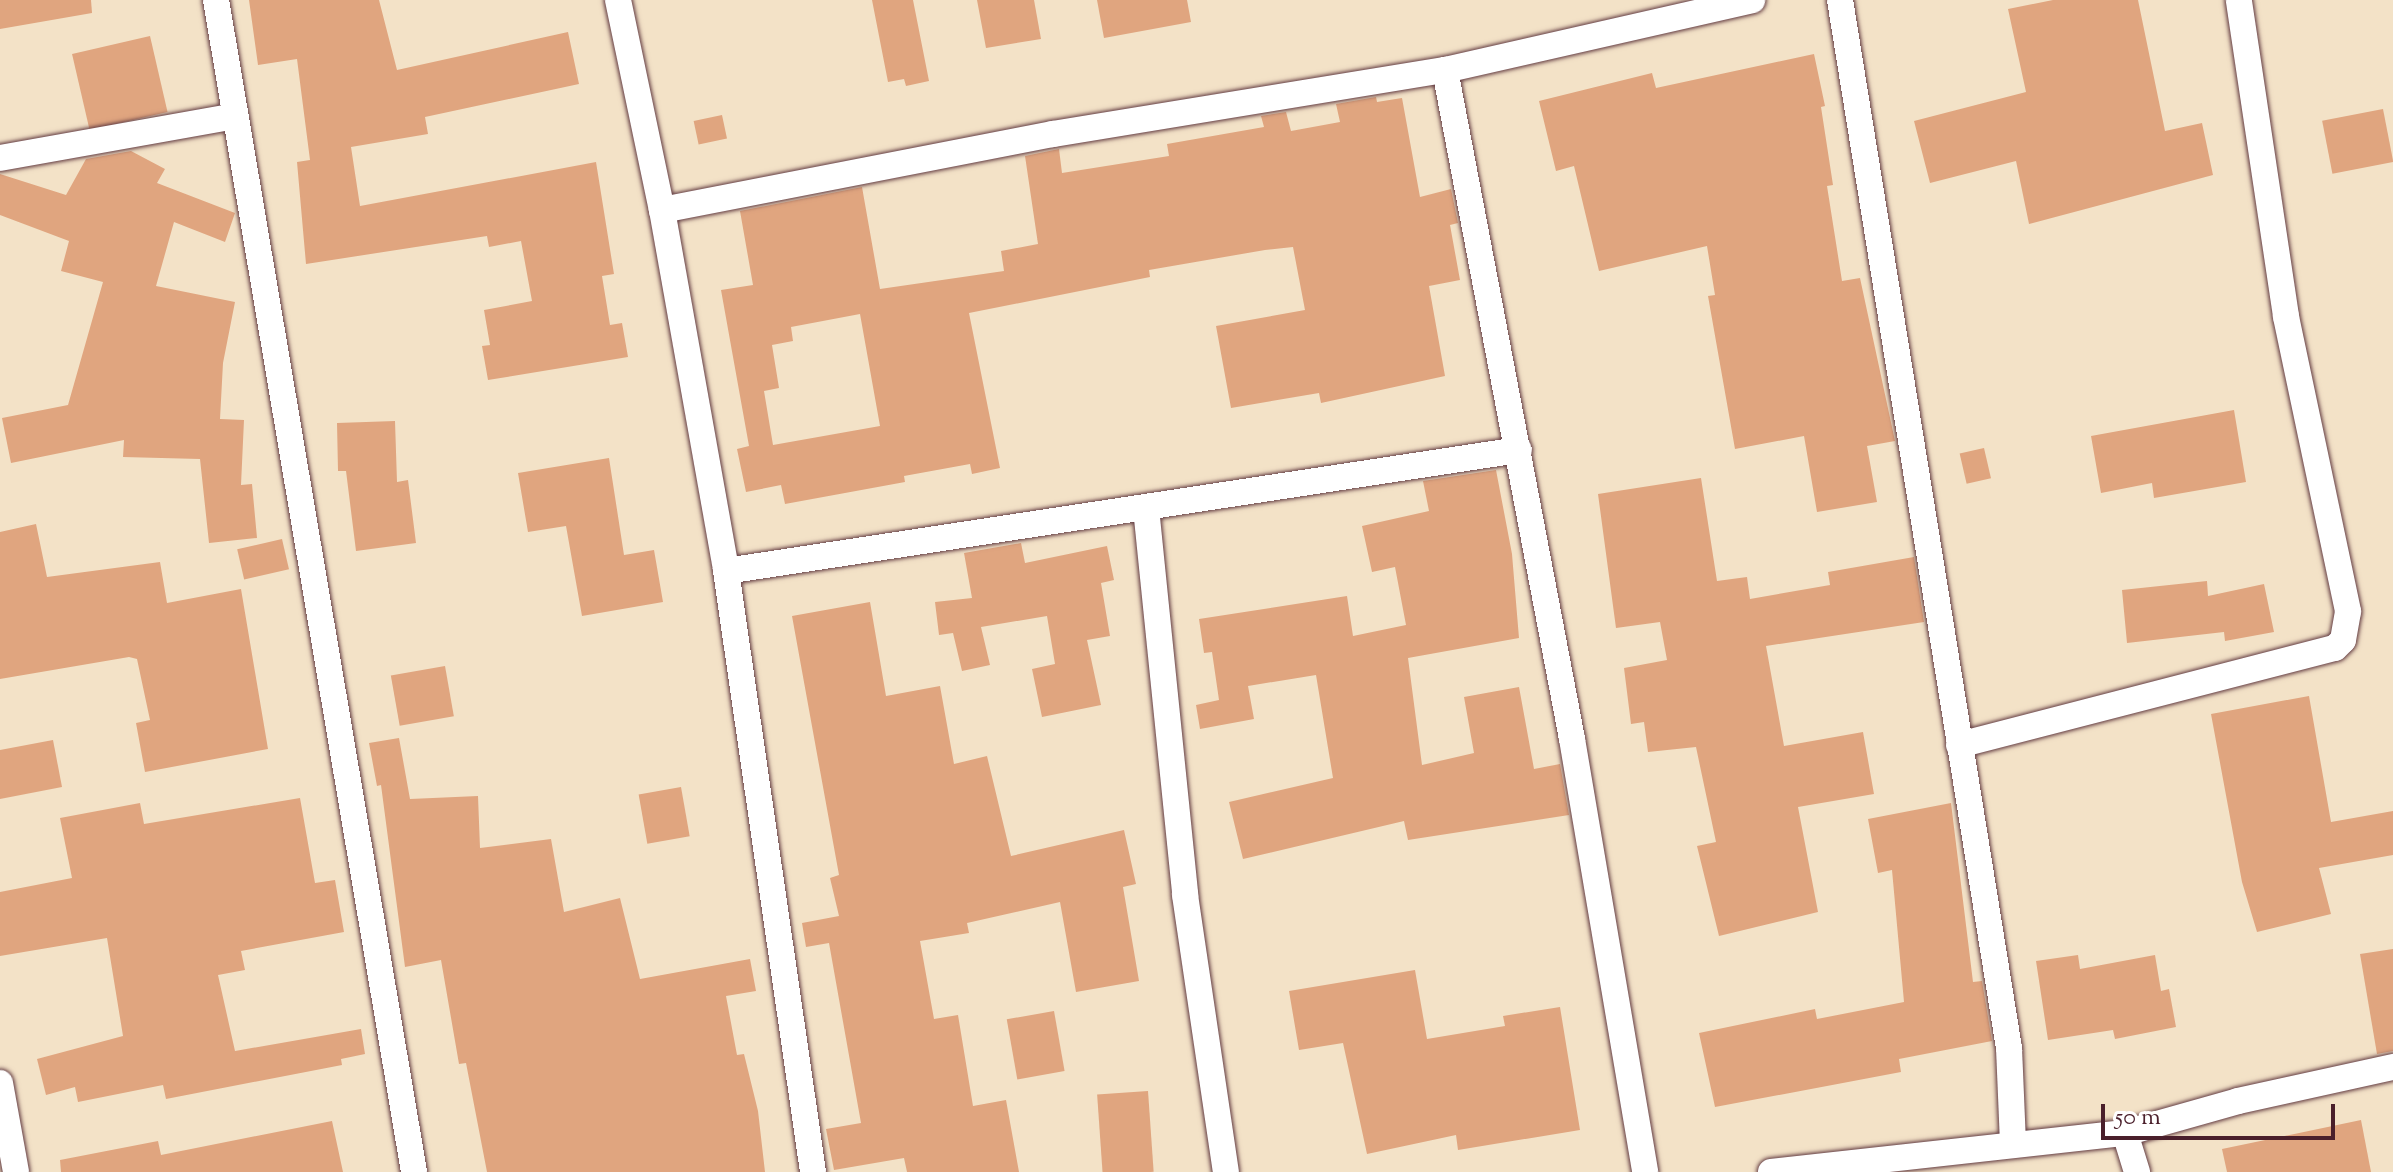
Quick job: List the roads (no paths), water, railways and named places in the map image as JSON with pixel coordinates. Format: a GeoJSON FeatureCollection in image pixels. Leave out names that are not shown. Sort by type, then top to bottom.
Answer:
{"type":"FeatureCollection","features":[{"type":"Feature","properties":{"kind":"street"},"geometry":{"type":"LineString","coordinates":[[216,0],[414,1172]]}},
{"type":"Feature","properties":{"kind":"street"},"geometry":{"type":"LineString","coordinates":[[618,0],[662,210],[726,571],[813,1172]]}},
{"type":"Feature","properties":{"kind":"street"},"geometry":{"type":"LineString","coordinates":[[662,210],[1053,134],[1445,70],[1752,0]]}},
{"type":"Feature","properties":{"kind":"street"},"geometry":{"type":"LineString","coordinates":[[1840,0],[2009,1048],[2013,1143]]}},
{"type":"Feature","properties":{"kind":"street"},"geometry":{"type":"LineString","coordinates":[[1959,745],[2335,648],[2343,640],[2348,611],[2286,316],[2239,0]]}},
{"type":"Feature","properties":{"kind":"street"},"geometry":{"type":"LineString","coordinates":[[1445,70],[1519,450],[1645,1172]]}},
{"type":"Feature","properties":{"kind":"street"},"geometry":{"type":"LineString","coordinates":[[0,158],[235,116]]}},
{"type":"Feature","properties":{"kind":"street"},"geometry":{"type":"LineString","coordinates":[[726,571],[1519,450]]}},
{"type":"Feature","properties":{"kind":"street"},"geometry":{"type":"LineString","coordinates":[[1146,508],[1185,895],[1226,1172]]}},
{"type":"Feature","properties":{"kind":"street"},"geometry":{"type":"LineString","coordinates":[[1771,1172],[2125,1133],[2238,1101],[2393,1067]]}},
{"type":"Feature","properties":{"kind":"street"},"geometry":{"type":"LineString","coordinates":[[0,1083],[16,1172]]}},
{"type":"Feature","properties":{"kind":"street"},"geometry":{"type":"LineString","coordinates":[[2125,1133],[2137,1172]]}}]}
